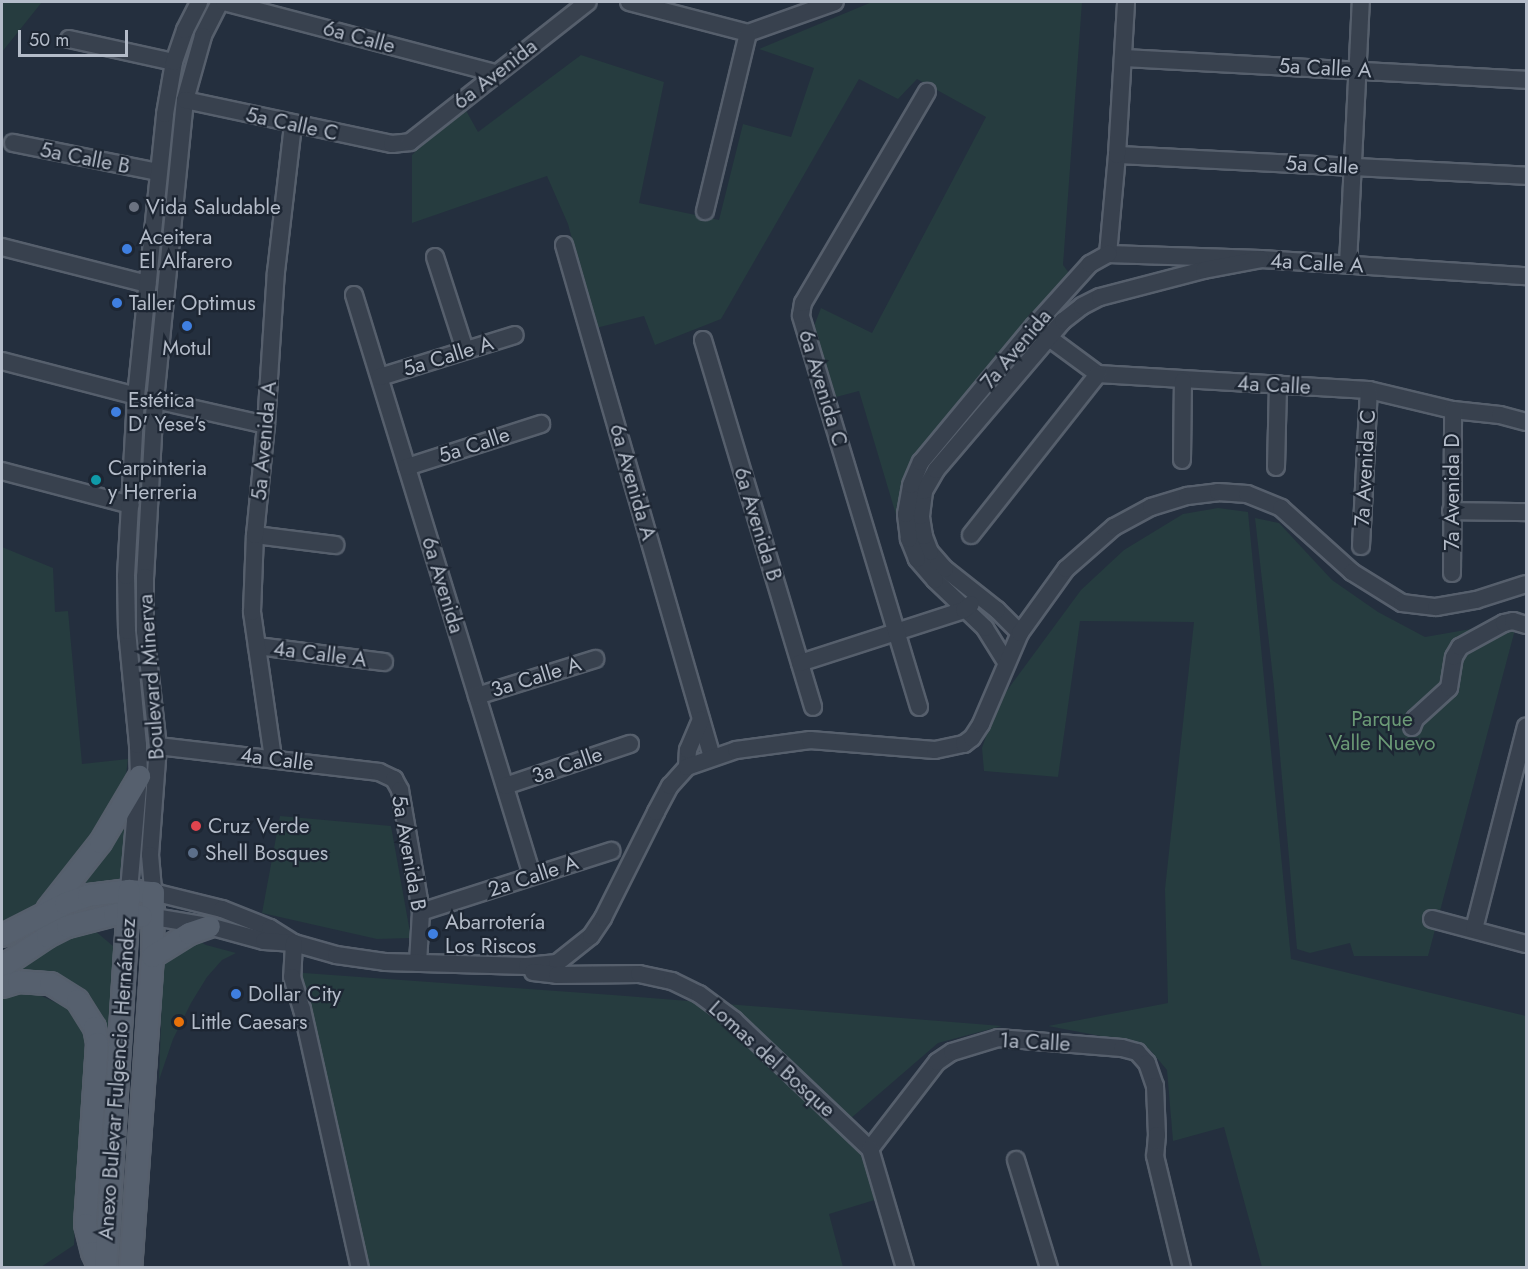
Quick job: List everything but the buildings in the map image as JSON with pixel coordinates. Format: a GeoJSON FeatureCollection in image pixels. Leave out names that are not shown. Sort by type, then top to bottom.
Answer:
{"type":"FeatureCollection","features":[{"type":"Feature","properties":{"kind":"main road"},"geometry":{"type":"LineString","coordinates":[[43,914],[94,851],[139,776]]}},
{"type":"Feature","properties":{"kind":"main road"},"geometry":{"type":"LineString","coordinates":[[2,935],[88,895],[129,890],[153,892]]}},
{"type":"Feature","properties":{"kind":"main road","name":"Anexo Bulevar Fulgencio Hernández"},"geometry":{"type":"LineString","coordinates":[[105,1268],[129,890]]}},
{"type":"Feature","properties":{"kind":"main road","name":"Anexo Bulevar Fulgencio Hernández"},"geometry":{"type":"LineString","coordinates":[[130,1268],[153,957],[153,892]]}},
{"type":"Feature","properties":{"kind":"main road"},"geometry":{"type":"LineString","coordinates":[[2,966],[47,936],[67,926],[95,918],[128,915],[154,918]]}},
{"type":"Feature","properties":{"kind":"main road"},"geometry":{"type":"LineString","coordinates":[[153,957],[182,937],[209,926]]}},
{"type":"Feature","properties":{"kind":"main road"},"geometry":{"type":"LineString","coordinates":[[2,986],[18,981],[50,983],[77,1000],[94,1027],[97,1043],[86,1224],[90,1245],[99,1268]]}},
{"type":"Feature","properties":{"kind":"street","name":"Boulevard Minerva"},"geometry":{"type":"LineString","coordinates":[[129,890],[139,776],[127,631],[126,576],[136,396],[158,172],[174,62],[199,2]]}},
{"type":"Feature","properties":{"kind":"street","name":"Boulevard Minerva"},"geometry":{"type":"LineString","coordinates":[[153,892],[150,855],[158,746],[145,631],[145,577],[155,400],[185,100],[199,46],[222,2]]}},
{"type":"Feature","properties":{"kind":"street","name":"6a Calle"},"geometry":{"type":"LineString","coordinates":[[222,2],[494,73]]}},
{"type":"Feature","properties":{"kind":"street","name":"6a Avenida"},"geometry":{"type":"LineString","coordinates":[[400,144],[410,142],[494,73],[588,2]]}},
{"type":"Feature","properties":{"kind":"street"},"geometry":{"type":"LineString","coordinates":[[629,2],[748,33],[835,2]]}},
{"type":"Feature","properties":{"kind":"street"},"geometry":{"type":"LineString","coordinates":[[1108,254],[1117,156],[1126,2]]}},
{"type":"Feature","properties":{"kind":"street"},"geometry":{"type":"LineString","coordinates":[[1348,264],[1361,2]]}},
{"type":"Feature","properties":{"kind":"street"},"geometry":{"type":"LineString","coordinates":[[705,211],[748,33]]}},
{"type":"Feature","properties":{"kind":"street"},"geometry":{"type":"LineString","coordinates":[[69,39],[174,62]]}},
{"type":"Feature","properties":{"kind":"street","name":"5a Calle A"},"geometry":{"type":"LineString","coordinates":[[1123,58],[1527,80]]}},
{"type":"Feature","properties":{"kind":"street","name":"6a Avenida C"},"geometry":{"type":"LineString","coordinates":[[919,707],[801,315],[803,303],[927,92]]}},
{"type":"Feature","properties":{"kind":"street","name":"5a Calle C"},"geometry":{"type":"LineString","coordinates":[[185,100],[293,125],[400,144]]}},
{"type":"Feature","properties":{"kind":"street","name":"5a Avenida A"},"geometry":{"type":"LineString","coordinates":[[273,758],[252,612],[255,535],[266,425],[276,272],[293,125]]}},
{"type":"Feature","properties":{"kind":"street","name":"5a Calle B"},"geometry":{"type":"LineString","coordinates":[[13,143],[158,172]]}},
{"type":"Feature","properties":{"kind":"street","name":"5a Calle"},"geometry":{"type":"LineString","coordinates":[[1117,156],[1527,176]]}},
{"type":"Feature","properties":{"kind":"street","name":"6a Avenida A"},"geometry":{"type":"LineString","coordinates":[[564,245],[712,757]]}},
{"type":"Feature","properties":{"kind":"street"},"geometry":{"type":"LineString","coordinates":[[2,247],[147,284]]}},
{"type":"Feature","properties":{"kind":"street","name":"4a Calle A"},"geometry":{"type":"LineString","coordinates":[[1108,254],[1261,259],[1527,276]]}},
{"type":"Feature","properties":{"kind":"street","name":"7a Avenida"},"geometry":{"type":"LineString","coordinates":[[1020,633],[997,610],[978,598],[930,552],[924,536],[921,516],[924,491],[970,417],[1034,326],[1090,264],[1108,254]]}},
{"type":"Feature","properties":{"kind":"street"},"geometry":{"type":"LineString","coordinates":[[435,256],[465,350]]}},
{"type":"Feature","properties":{"kind":"street","name":"7a Avenida"},"geometry":{"type":"LineString","coordinates":[[1006,662],[985,628],[964,610],[917,559],[909,539],[906,514],[911,485],[921,462],[970,417],[1063,321],[1100,297],[1204,270],[1261,259]]}},
{"type":"Feature","properties":{"kind":"street","name":"6a Avenida"},"geometry":{"type":"LineString","coordinates":[[354,295],[532,875]]}},
{"type":"Feature","properties":{"kind":"street"},"geometry":{"type":"LineString","coordinates":[[971,535],[1098,374],[1034,326]]}},
{"type":"Feature","properties":{"kind":"street","name":"5a Calle A"},"geometry":{"type":"LineString","coordinates":[[380,378],[515,335]]}},
{"type":"Feature","properties":{"kind":"street","name":"6a Avenida B"},"geometry":{"type":"LineString","coordinates":[[703,340],[813,707]]}},
{"type":"Feature","properties":{"kind":"street"},"geometry":{"type":"LineString","coordinates":[[2,362],[136,396]]}},
{"type":"Feature","properties":{"kind":"street","name":"4a Calle"},"geometry":{"type":"LineString","coordinates":[[1098,374],[1183,381],[1369,390],[1453,410],[1500,415],[1527,422]]}},
{"type":"Feature","properties":{"kind":"street"},"geometry":{"type":"LineString","coordinates":[[1182,460],[1183,381]]}},
{"type":"Feature","properties":{"kind":"street"},"geometry":{"type":"LineString","coordinates":[[1276,467],[1278,384]]}},
{"type":"Feature","properties":{"kind":"street","name":"7a Avenida C"},"geometry":{"type":"LineString","coordinates":[[1360,546],[1369,390]]}},
{"type":"Feature","properties":{"kind":"street"},"geometry":{"type":"LineString","coordinates":[[155,400],[266,425]]}},
{"type":"Feature","properties":{"kind":"street","name":"7a Avenida D"},"geometry":{"type":"LineString","coordinates":[[1452,573],[1453,410]]}},
{"type":"Feature","properties":{"kind":"street","name":"5a Calle"},"geometry":{"type":"LineString","coordinates":[[407,467],[541,424]]}},
{"type":"Feature","properties":{"kind":"street"},"geometry":{"type":"LineString","coordinates":[[2,471],[130,505]]}},
{"type":"Feature","properties":{"kind":"street"},"geometry":{"type":"LineString","coordinates":[[154,918],[209,926],[264,941],[294,943],[360,959],[527,966],[557,963],[591,936],[603,918],[670,786],[687,767],[736,750],[810,740],[917,749],[954,747],[972,738],[1020,633],[1066,569],[1114,526],[1151,507],[1187,495],[1218,492],[1247,494],[1281,508],[1352,572],[1402,603],[1436,607],[1476,600],[1527,584]]}},
{"type":"Feature","properties":{"kind":"street"},"geometry":{"type":"LineString","coordinates":[[1451,511],[1527,512]]}},
{"type":"Feature","properties":{"kind":"street"},"geometry":{"type":"LineString","coordinates":[[255,535],[335,545]]}},
{"type":"Feature","properties":{"kind":"street"},"geometry":{"type":"LineString","coordinates":[[800,663],[964,610],[978,598]]}},
{"type":"Feature","properties":{"kind":"street"},"geometry":{"type":"LineString","coordinates":[[1412,728],[1415,719],[1449,688],[1454,657],[1460,647],[1504,623],[1513,621],[1527,626]]}},
{"type":"Feature","properties":{"kind":"street","name":"4a Calle A"},"geometry":{"type":"LineString","coordinates":[[257,646],[384,662]]}},
{"type":"Feature","properties":{"kind":"street","name":"3a Calle A"},"geometry":{"type":"LineString","coordinates":[[477,696],[595,659]]}},
{"type":"Feature","properties":{"kind":"street"},"geometry":{"type":"LineString","coordinates":[[687,767],[688,750],[693,732],[701,720]]}},
{"type":"Feature","properties":{"kind":"street"},"geometry":{"type":"LineString","coordinates":[[1473,929],[1527,727]]}},
{"type":"Feature","properties":{"kind":"street","name":"3a Calle"},"geometry":{"type":"LineString","coordinates":[[505,786],[630,744]]}},
{"type":"Feature","properties":{"kind":"street","name":"4a Calle"},"geometry":{"type":"LineString","coordinates":[[158,746],[379,772],[394,779]]}},
{"type":"Feature","properties":{"kind":"street","name":"5a Avenida B"},"geometry":{"type":"LineString","coordinates":[[394,779],[400,790],[421,912],[418,963]]}},
{"type":"Feature","properties":{"kind":"street","name":"2a Calle A"},"geometry":{"type":"LineString","coordinates":[[421,912],[611,851]]}},
{"type":"Feature","properties":{"kind":"street"},"geometry":{"type":"LineString","coordinates":[[153,892],[222,909],[270,928],[294,943]]}},
{"type":"Feature","properties":{"kind":"street"},"geometry":{"type":"LineString","coordinates":[[1432,919],[1527,944]]}},
{"type":"Feature","properties":{"kind":"street"},"geometry":{"type":"LineString","coordinates":[[294,943],[292,977],[304,1019],[360,1268]]}},
{"type":"Feature","properties":{"kind":"street","name":"Lomas del Bosque"},"geometry":{"type":"LineString","coordinates":[[489,965],[557,975],[639,974],[672,981],[699,994],[734,1020],[870,1149]]}},
{"type":"Feature","properties":{"kind":"street","name":"1a Calle"},"geometry":{"type":"LineString","coordinates":[[870,1149],[937,1062],[952,1052],[998,1038],[1122,1048],[1137,1053],[1146,1063],[1155,1086],[1157,1135],[1155,1156],[1182,1268]]}},
{"type":"Feature","properties":{"kind":"street"},"geometry":{"type":"LineString","coordinates":[[870,1149],[905,1268]]}},
{"type":"Feature","properties":{"kind":"street"},"geometry":{"type":"LineString","coordinates":[[1016,1160],[1049,1268]]}},
{"type":"Feature","properties":{"kind":"green space"},"geometry":{"type":"Polygon","coordinates":[[[2,2],[42,2],[2,52],[2,2]]]}},
{"type":"Feature","properties":{"kind":"green space"},"geometry":{"type":"Polygon","coordinates":[[[872,2],[1082,2],[1063,265],[1069,273],[1023,324],[946,423],[900,528],[859,391],[836,397],[814,326],[821,308],[872,333],[986,117],[917,79],[898,99],[859,79],[721,319],[655,345],[644,316],[596,328],[568,224],[547,176],[412,223],[412,155],[464,107],[478,132],[581,55],[664,82],[639,203],[719,220],[743,124],[791,137],[814,68],[759,49],[872,2]]]}},
{"type":"Feature","properties":{"kind":"green space"},"geometry":{"type":"Polygon","coordinates":[[[1218,508],[1248,512],[1291,959],[1526,1016],[1526,1267],[1262,1267],[1224,1127],[1173,1141],[1167,1070],[1151,1051],[1111,1038],[1048,1026],[1168,1003],[1165,889],[1194,622],[1080,621],[1058,777],[984,771],[982,748],[997,704],[1081,590],[1124,550],[1183,514],[1218,508]]]}},
{"type":"Feature","properties":{"kind":"green space","name":"Parque Valle Nuevo"},"geometry":{"type":"Polygon","coordinates":[[[1255,518],[1279,523],[1332,580],[1378,612],[1425,637],[1471,629],[1520,611],[1428,956],[1354,956],[1350,943],[1310,953],[1297,949],[1274,687],[1255,518]]]}},
{"type":"Feature","properties":{"kind":"green space"},"geometry":{"type":"Polygon","coordinates":[[[2,547],[53,568],[55,612],[68,611],[82,764],[128,759],[126,775],[99,829],[40,902],[2,923],[2,547]]]}},
{"type":"Feature","properties":{"kind":"green space"},"geometry":{"type":"Polygon","coordinates":[[[128,804],[121,879],[116,883],[67,894],[128,804]]]}},
{"type":"Feature","properties":{"kind":"green space"},"geometry":{"type":"Polygon","coordinates":[[[280,816],[391,826],[411,938],[377,939],[262,913],[280,816]]]}},
{"type":"Feature","properties":{"kind":"green space"},"geometry":{"type":"Polygon","coordinates":[[[94,930],[113,946],[118,958],[98,1247],[91,1235],[101,1046],[79,998],[2,975],[51,943],[94,930]]]}},
{"type":"Feature","properties":{"kind":"green space"},"geometry":{"type":"Polygon","coordinates":[[[195,939],[206,945],[236,953],[222,960],[207,977],[191,1003],[173,1039],[159,1080],[163,964],[169,952],[195,939]]]}},
{"type":"Feature","properties":{"kind":"green space"},"geometry":{"type":"Polygon","coordinates":[[[290,972],[1002,1026],[938,1043],[843,1125],[859,1147],[881,1198],[829,1214],[843,1267],[359,1267],[290,972]]]}},
{"type":"Feature","properties":{"kind":"green space"},"geometry":{"type":"Polygon","coordinates":[[[28,990],[66,1007],[78,1019],[85,1039],[74,1245],[41,1267],[2,1267],[2,995],[28,990]]]}},
{"type":"Feature","properties":{"kind":"place","name":"Vida Saludable"},"geometry":{"type":"Point","coordinates":[134,207]}},
{"type":"Feature","properties":{"kind":"place","name":"Aceitera El Alfarero"},"geometry":{"type":"Point","coordinates":[127,249]}},
{"type":"Feature","properties":{"kind":"place","name":"Taller Optimus"},"geometry":{"type":"Point","coordinates":[117,303]}},
{"type":"Feature","properties":{"kind":"place","name":"Motul"},"geometry":{"type":"Point","coordinates":[187,326]}},
{"type":"Feature","properties":{"kind":"place","name":"Estética D' Yese's"},"geometry":{"type":"Point","coordinates":[116,412]}},
{"type":"Feature","properties":{"kind":"place","name":"Carpinteria y Herreria"},"geometry":{"type":"Point","coordinates":[96,480]}},
{"type":"Feature","properties":{"kind":"place","name":"Cruz Verde"},"geometry":{"type":"Point","coordinates":[196,826]}},
{"type":"Feature","properties":{"kind":"place","name":"Shell Bosques"},"geometry":{"type":"Point","coordinates":[193,853]}},
{"type":"Feature","properties":{"kind":"place","name":"Abarrotería Los Riscos"},"geometry":{"type":"Point","coordinates":[433,934]}},
{"type":"Feature","properties":{"kind":"place","name":"Dollar City"},"geometry":{"type":"Point","coordinates":[236,994]}},
{"type":"Feature","properties":{"kind":"place","name":"Little Caesars"},"geometry":{"type":"Point","coordinates":[179,1022]}}]}
